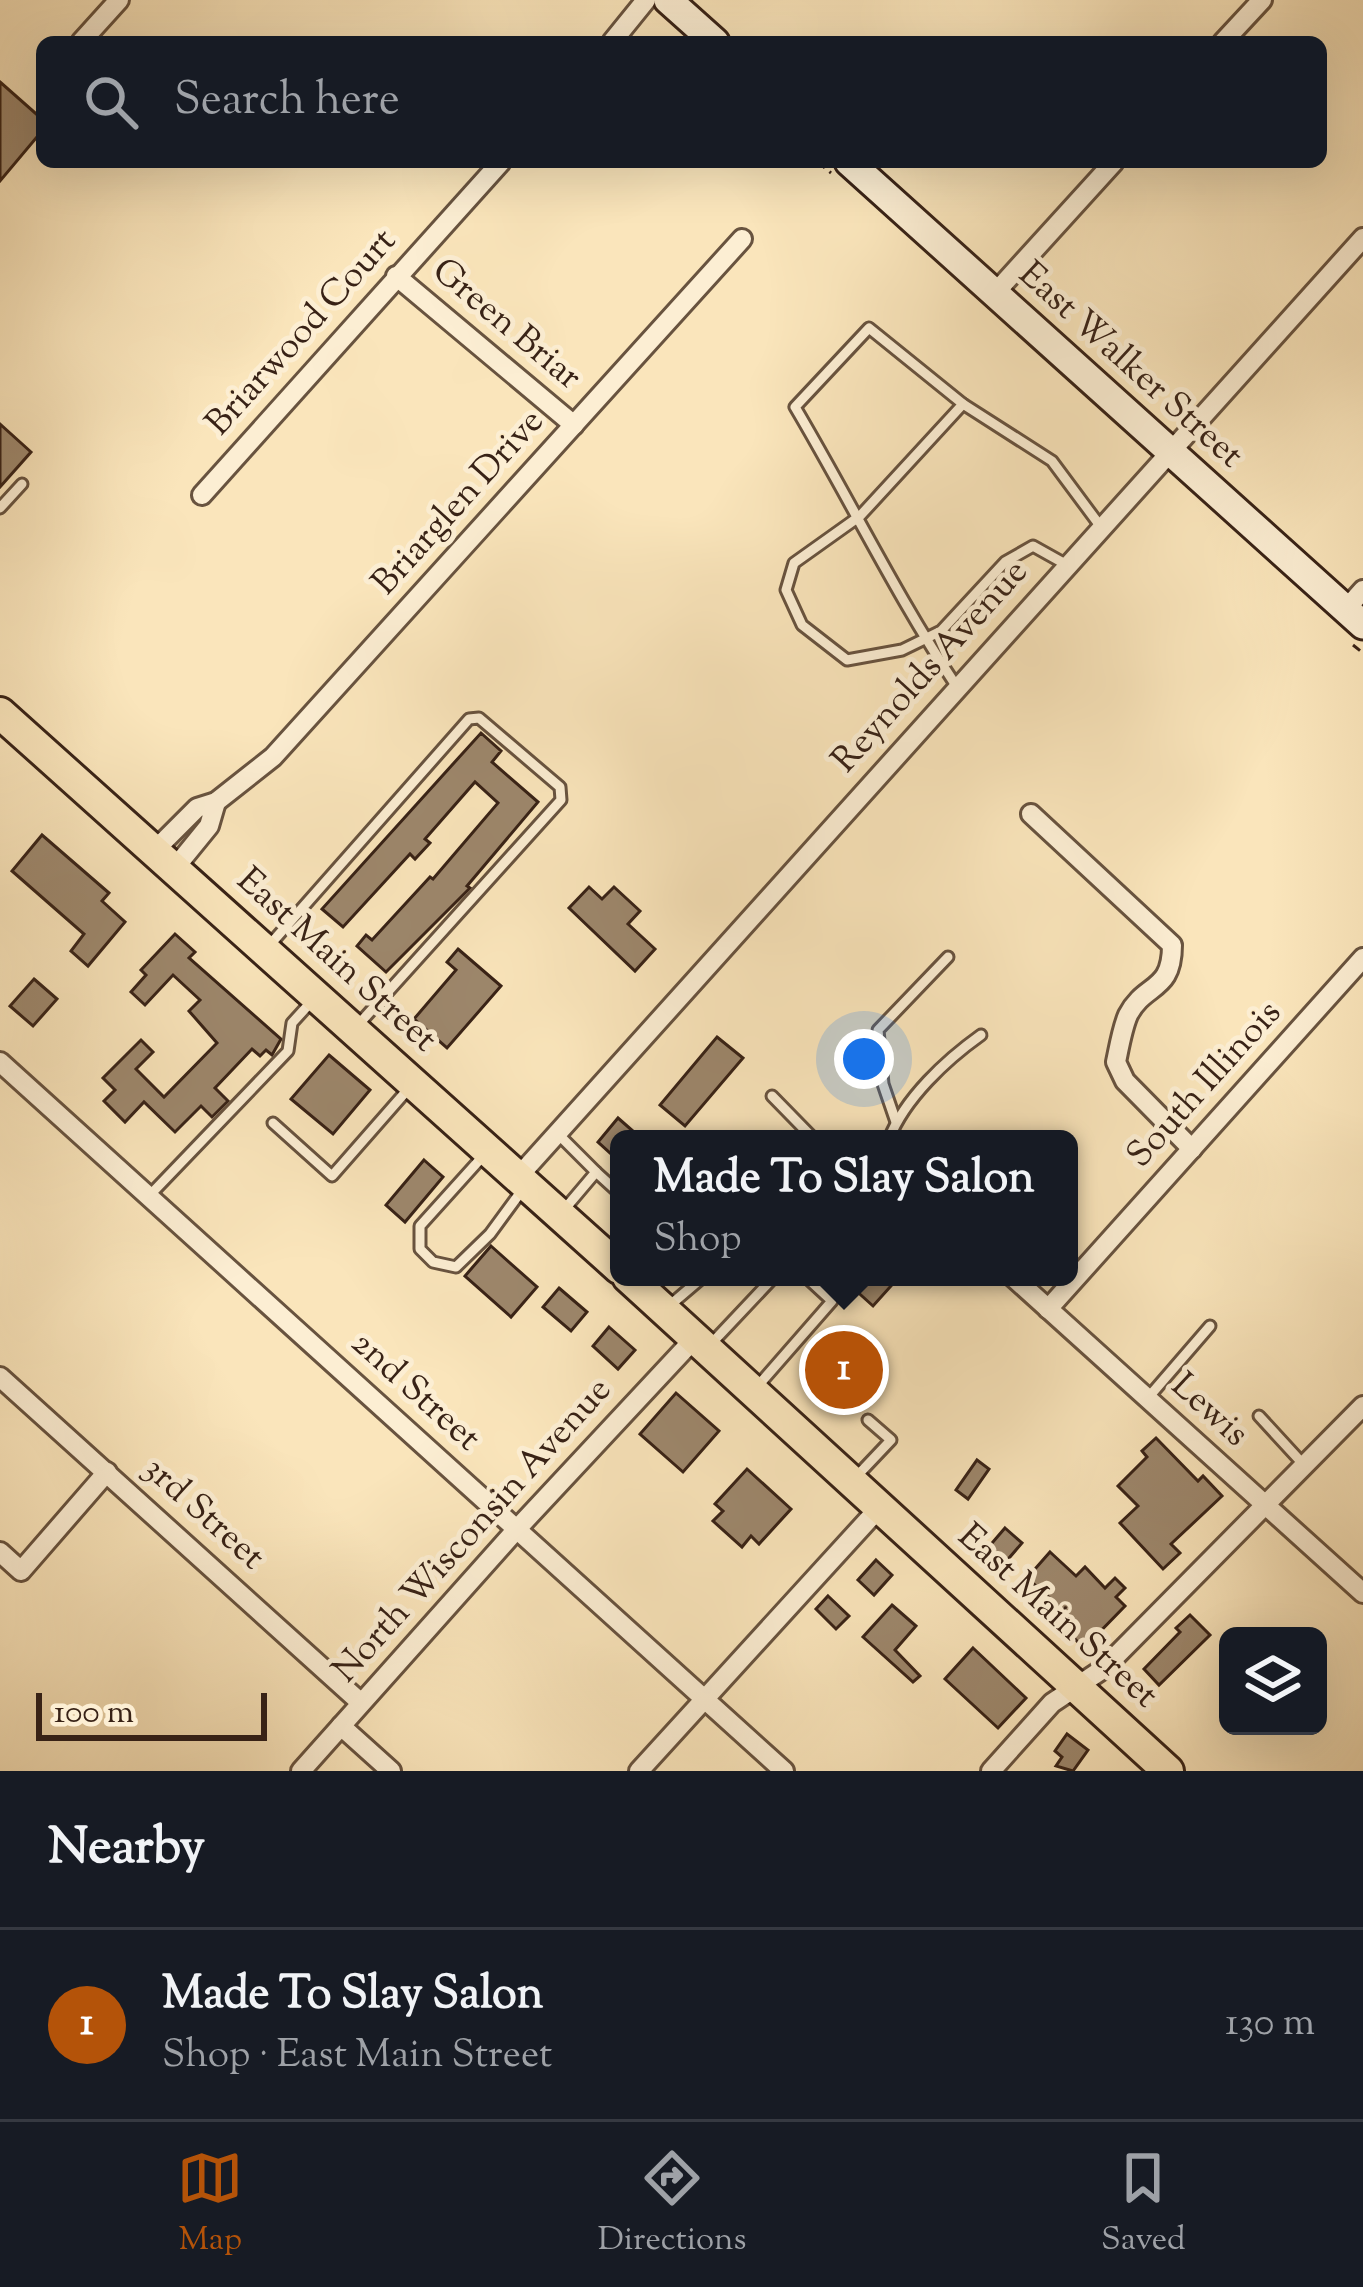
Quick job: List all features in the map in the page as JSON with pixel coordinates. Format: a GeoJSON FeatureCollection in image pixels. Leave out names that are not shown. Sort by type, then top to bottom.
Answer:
{"type":"FeatureCollection","features":[{"type":"Feature","properties":{"kind":"main road","name":"East Main Street"},"geometry":{"type":"LineString","coordinates":[[0,713],[610,1260]]}},
{"type":"Feature","properties":{"kind":"main road","name":"East Main Street"},"geometry":{"type":"LineString","coordinates":[[638,1286],[1168,1771]]}},
{"type":"Feature","properties":{"kind":"street"},"geometry":{"type":"LineString","coordinates":[[87,36],[119,0]]}},
{"type":"Feature","properties":{"kind":"street"},"geometry":{"type":"LineString","coordinates":[[616,36],[646,0]]}},
{"type":"Feature","properties":{"kind":"street"},"geometry":{"type":"LineString","coordinates":[[668,0],[708,36]]}},
{"type":"Feature","properties":{"kind":"street"},"geometry":{"type":"LineString","coordinates":[[1229,36],[1262,0]]}},
{"type":"Feature","properties":{"kind":"street","name":"Briarwood Court"},"geometry":{"type":"LineString","coordinates":[[202,495],[495,168]]}},
{"type":"Feature","properties":{"kind":"street","name":"East Walker Street"},"geometry":{"type":"LineString","coordinates":[[855,168],[1171,451],[1357,608]]}},
{"type":"Feature","properties":{"kind":"street"},"geometry":{"type":"LineString","coordinates":[[995,293],[1109,168]]}},
{"type":"Feature","properties":{"kind":"street","name":"Reynolds Avenue"},"geometry":{"type":"LineString","coordinates":[[523,1182],[957,688],[1363,238]]}},
{"type":"Feature","properties":{"kind":"street","name":"Briarglen Drive"},"geometry":{"type":"LineString","coordinates":[[164,860],[197,808],[216,802],[273,757],[742,239]]}},
{"type":"Feature","properties":{"kind":"street","name":"Green Briar"},"geometry":{"type":"LineString","coordinates":[[395,276],[574,425]]}},
{"type":"Feature","properties":{"kind":"street"},"geometry":{"type":"LineString","coordinates":[[1031,814],[1172,945],[1172,967],[1164,982],[1129,1013],[1116,1063],[1125,1082],[1192,1149]]}},
{"type":"Feature","properties":{"kind":"street","name":"South Illinois"},"geometry":{"type":"LineString","coordinates":[[1078,1276],[1363,958]]}},
{"type":"Feature","properties":{"kind":"street","name":"2nd Street"},"geometry":{"type":"LineString","coordinates":[[0,1062],[784,1771]]}},
{"type":"Feature","properties":{"kind":"street","name":"Lewis"},"geometry":{"type":"LineString","coordinates":[[1023,1286],[1363,1593]]}},
{"type":"Feature","properties":{"kind":"street","name":"South Illinois"},"geometry":{"type":"LineString","coordinates":[[1048,1309],[1069,1286]]}},
{"type":"Feature","properties":{"kind":"street","name":"North Wisconsin Avenue"},"geometry":{"type":"LineString","coordinates":[[302,1771],[516,1530],[701,1343]]}},
{"type":"Feature","properties":{"kind":"street","name":"3rd Street"},"geometry":{"type":"LineString","coordinates":[[0,1377],[360,1702]]}},
{"type":"Feature","properties":{"kind":"street"},"geometry":{"type":"LineString","coordinates":[[992,1771],[1052,1703],[1103,1669],[1363,1406]]}},
{"type":"Feature","properties":{"kind":"street"},"geometry":{"type":"LineString","coordinates":[[0,1552],[21,1571],[107,1472]]}},
{"type":"Feature","properties":{"kind":"street"},"geometry":{"type":"LineString","coordinates":[[639,1771],[879,1508]]}},
{"type":"Feature","properties":{"kind":"street"},"geometry":{"type":"LineString","coordinates":[[341,1726],[391,1771]]}},
{"type":"Feature","properties":{"kind":"lane"},"geometry":{"type":"LineString","coordinates":[[957,688],[795,407],[869,328],[963,404],[1052,461],[1101,527]]}},
{"type":"Feature","properties":{"kind":"lane"},"geometry":{"type":"LineString","coordinates":[[963,404],[860,516],[794,563],[786,590],[802,625],[847,660],[902,650],[941,632],[1005,562],[1033,546],[1067,565]]}},
{"type":"Feature","properties":{"kind":"lane"},"geometry":{"type":"LineString","coordinates":[[0,508],[22,484]]}},
{"type":"Feature","properties":{"kind":"lane"},"geometry":{"type":"LineString","coordinates":[[265,950],[469,719],[479,718],[560,787],[561,800],[546,818],[355,1029]]}},
{"type":"Feature","properties":{"kind":"lane"},"geometry":{"type":"LineString","coordinates":[[896,1122],[883,1084],[878,1030],[948,957]]}},
{"type":"Feature","properties":{"kind":"lane"},"geometry":{"type":"LineString","coordinates":[[149,1196],[288,1051],[292,1023],[317,996]]}},
{"type":"Feature","properties":{"kind":"lane"},"geometry":{"type":"LineString","coordinates":[[893,1130],[956,1053],[981,1035]]}},
{"type":"Feature","properties":{"kind":"lane"},"geometry":{"type":"LineString","coordinates":[[273,1123],[332,1176],[413,1083]]}},
{"type":"Feature","properties":{"kind":"lane"},"geometry":{"type":"LineString","coordinates":[[772,1096],[805,1130]]}},
{"type":"Feature","properties":{"kind":"lane"},"geometry":{"type":"LineString","coordinates":[[556,1139],[610,1185]]}},
{"type":"Feature","properties":{"kind":"lane"},"geometry":{"type":"LineString","coordinates":[[488,1150],[420,1226],[420,1249],[433,1262],[456,1267],[490,1234],[523,1182]]}},
{"type":"Feature","properties":{"kind":"lane"},"geometry":{"type":"LineString","coordinates":[[560,1215],[596,1172]]}},
{"type":"Feature","properties":{"kind":"lane"},"geometry":{"type":"LineString","coordinates":[[665,1310],[693,1286]]}},
{"type":"Feature","properties":{"kind":"lane"},"geometry":{"type":"LineString","coordinates":[[701,1343],[764,1286]]}},
{"type":"Feature","properties":{"kind":"lane"},"geometry":{"type":"LineString","coordinates":[[754,1391],[832,1301],[816,1286]]}},
{"type":"Feature","properties":{"kind":"lane"},"geometry":{"type":"LineString","coordinates":[[1147,1399],[1210,1326]]}},
{"type":"Feature","properties":{"kind":"lane"},"geometry":{"type":"LineString","coordinates":[[1258,1416],[1304,1465]]}},
{"type":"Feature","properties":{"kind":"lane"},"geometry":{"type":"LineString","coordinates":[[851,1482],[891,1440],[868,1420]]}},
{"type":"Feature","properties":{"kind":"building"},"geometry":{"type":"Polygon","coordinates":[[[0,82],[36,114],[36,138],[0,181],[0,82]]]}},
{"type":"Feature","properties":{"kind":"building"},"geometry":{"type":"Polygon","coordinates":[[[0,424],[31,452],[0,487],[0,424]]]}},
{"type":"Feature","properties":{"kind":"building"},"geometry":{"type":"Polygon","coordinates":[[[481,733],[501,751],[492,762],[538,802],[467,886],[470,888],[386,972],[357,946],[366,935],[372,940],[433,879],[498,803],[475,782],[425,839],[430,843],[415,859],[410,854],[343,927],[322,909],[481,733]]]}},
{"type":"Feature","properties":{"kind":"building"},"geometry":{"type":"Polygon","coordinates":[[[42,835],[109,893],[102,901],[125,922],[88,966],[71,951],[84,934],[12,871],[42,835]]]}},
{"type":"Feature","properties":{"kind":"building"},"geometry":{"type":"Polygon","coordinates":[[[589,887],[602,899],[614,887],[640,911],[628,924],[655,949],[635,971],[569,908],[589,887]]]}},
{"type":"Feature","properties":{"kind":"building"},"geometry":{"type":"Polygon","coordinates":[[[175,934],[195,952],[189,958],[281,1039],[272,1055],[266,1050],[260,1056],[252,1049],[215,1088],[228,1101],[212,1117],[201,1106],[175,1132],[144,1102],[125,1122],[104,1101],[115,1090],[103,1078],[141,1040],[153,1052],[136,1069],[164,1097],[217,1043],[189,1011],[200,1000],[173,975],[145,1005],[131,992],[146,975],[141,970],[175,934]]]}},
{"type":"Feature","properties":{"kind":"building"},"geometry":{"type":"Polygon","coordinates":[[[458,949],[501,986],[447,1048],[414,1019],[456,970],[447,962],[458,949]]]}},
{"type":"Feature","properties":{"kind":"building"},"geometry":{"type":"Polygon","coordinates":[[[34,979],[57,999],[33,1026],[10,1006],[34,979]]]}},
{"type":"Feature","properties":{"kind":"building"},"geometry":{"type":"Polygon","coordinates":[[[717,1037],[743,1058],[685,1126],[660,1105],[717,1037]]]}},
{"type":"Feature","properties":{"kind":"building"},"geometry":{"type":"Polygon","coordinates":[[[329,1055],[370,1090],[333,1134],[291,1099],[329,1055]]]}},
{"type":"Feature","properties":{"kind":"building"},"geometry":{"type":"Polygon","coordinates":[[[618,1118],[632,1130],[610,1130],[610,1153],[598,1142],[618,1118]]]}},
{"type":"Feature","properties":{"kind":"building"},"geometry":{"type":"Polygon","coordinates":[[[424,1160],[443,1177],[405,1222],[386,1205],[424,1160]]]}},
{"type":"Feature","properties":{"kind":"building"},"geometry":{"type":"Polygon","coordinates":[[[491,1246],[537,1287],[511,1317],[465,1276],[491,1246]]]}},
{"type":"Feature","properties":{"kind":"building"},"geometry":{"type":"Polygon","coordinates":[[[851,1286],[891,1286],[873,1306],[851,1286]]]}},
{"type":"Feature","properties":{"kind":"building"},"geometry":{"type":"Polygon","coordinates":[[[559,1288],[587,1312],[571,1331],[543,1307],[559,1288]]]}},
{"type":"Feature","properties":{"kind":"building"},"geometry":{"type":"Polygon","coordinates":[[[609,1327],[635,1350],[618,1369],[593,1346],[609,1327]]]}},
{"type":"Feature","properties":{"kind":"building"},"geometry":{"type":"Polygon","coordinates":[[[839,1355],[854,1366],[837,1390],[821,1379],[839,1355]]]}},
{"type":"Feature","properties":{"kind":"building"},"geometry":{"type":"Polygon","coordinates":[[[676,1393],[719,1431],[683,1472],[640,1434],[676,1393]]]}},
{"type":"Feature","properties":{"kind":"building"},"geometry":{"type":"Polygon","coordinates":[[[1156,1438],[1198,1481],[1203,1476],[1222,1496],[1171,1544],[1180,1553],[1163,1569],[1120,1523],[1138,1506],[1118,1486],[1147,1457],[1142,1451],[1156,1438]]]}},
{"type":"Feature","properties":{"kind":"building"},"geometry":{"type":"Polygon","coordinates":[[[977,1460],[989,1469],[968,1499],[956,1490],[977,1460]]]}},
{"type":"Feature","properties":{"kind":"building"},"geometry":{"type":"Polygon","coordinates":[[[747,1469],[791,1509],[759,1544],[751,1536],[742,1547],[713,1521],[723,1511],[715,1504],[747,1469]]]}},
{"type":"Feature","properties":{"kind":"building"},"geometry":{"type":"Polygon","coordinates":[[[1005,1528],[1022,1543],[1003,1565],[986,1550],[1005,1528]]]}},
{"type":"Feature","properties":{"kind":"building"},"geometry":{"type":"Polygon","coordinates":[[[1050,1552],[1076,1576],[1085,1567],[1105,1588],[1115,1578],[1125,1588],[1116,1597],[1125,1606],[1084,1648],[1044,1608],[1052,1600],[1027,1578],[1050,1552]]]}},
{"type":"Feature","properties":{"kind":"building"},"geometry":{"type":"Polygon","coordinates":[[[876,1560],[892,1575],[874,1595],[858,1580],[876,1560]]]}},
{"type":"Feature","properties":{"kind":"building"},"geometry":{"type":"Polygon","coordinates":[[[828,1596],[849,1616],[836,1629],[816,1609],[828,1596]]]}},
{"type":"Feature","properties":{"kind":"building"},"geometry":{"type":"Polygon","coordinates":[[[892,1605],[916,1626],[895,1650],[920,1676],[913,1682],[863,1637],[892,1605]]]}},
{"type":"Feature","properties":{"kind":"building"},"geometry":{"type":"Polygon","coordinates":[[[1190,1615],[1210,1635],[1159,1685],[1144,1669],[1190,1615]]]}},
{"type":"Feature","properties":{"kind":"building"},"geometry":{"type":"Polygon","coordinates":[[[973,1648],[1026,1698],[998,1728],[945,1679],[973,1648]]]}},
{"type":"Feature","properties":{"kind":"building"},"geometry":{"type":"Polygon","coordinates":[[[1067,1734],[1088,1750],[1073,1771],[1056,1766],[1062,1757],[1055,1751],[1067,1734]]]}},
{"type":"Feature","properties":{"kind":"place","name":"Made To Slay Salon"},"geometry":{"type":"Point","coordinates":[844,1370]}}]}
